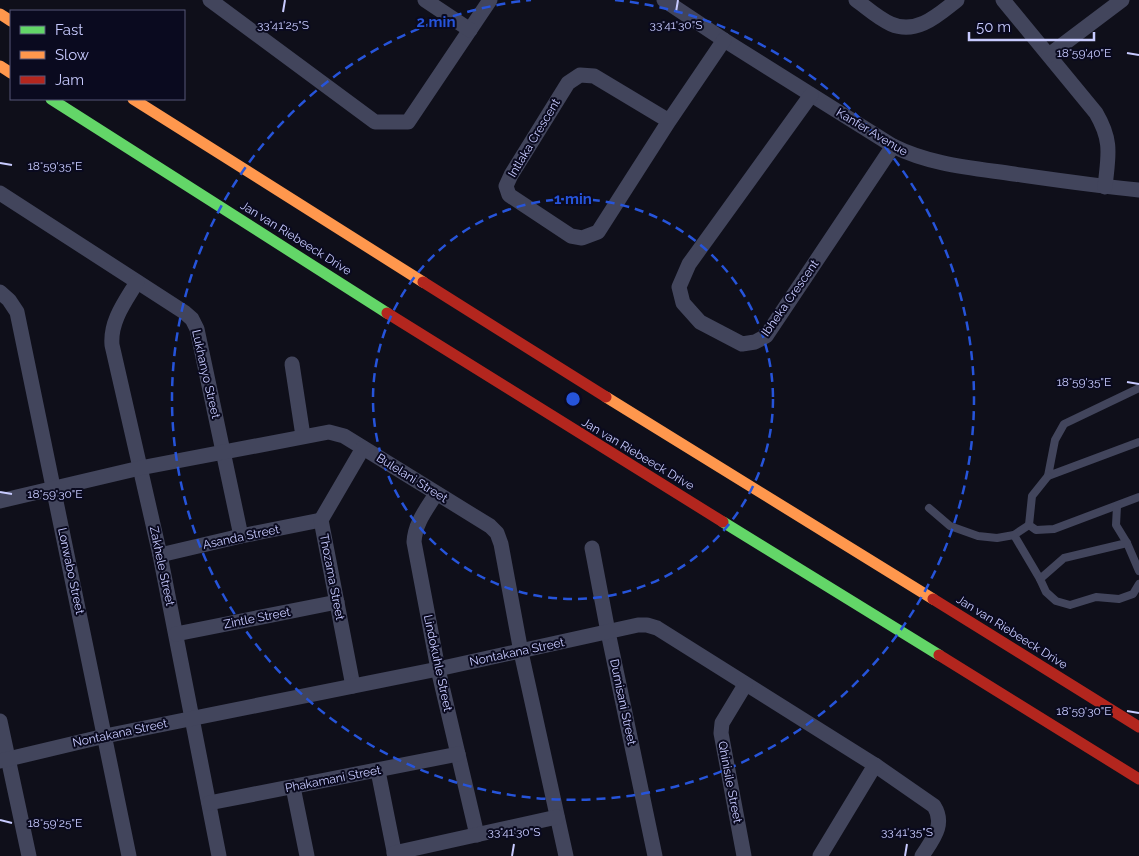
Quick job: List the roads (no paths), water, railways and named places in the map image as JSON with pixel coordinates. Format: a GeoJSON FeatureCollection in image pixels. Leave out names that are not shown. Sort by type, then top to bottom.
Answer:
{"type":"FeatureCollection","features":[{"type":"Feature","properties":{"kind":"main road","name":"Jan van Riebeeck Drive"},"geometry":{"type":"LineString","coordinates":[[53,100],[570,428],[1139,779]]}},
{"type":"Feature","properties":{"kind":"main road","name":"Jan van Riebeeck Drive"},"geometry":{"type":"LineString","coordinates":[[135,100],[525,346],[1139,726]]}},
{"type":"Feature","properties":{"kind":"street"},"geometry":{"type":"LineString","coordinates":[[210,0],[375,122],[408,122],[490,0]]}},
{"type":"Feature","properties":{"kind":"street"},"geometry":{"type":"LineString","coordinates":[[424,0],[470,30]]}},
{"type":"Feature","properties":{"kind":"street","name":"Kanfer Avenue"},"geometry":{"type":"LineString","coordinates":[[664,0],[811,95],[892,146],[910,155],[947,164],[1139,190]]}},
{"type":"Feature","properties":{"kind":"street"},"geometry":{"type":"LineString","coordinates":[[856,0],[890,24],[902,28],[914,28],[925,24],[957,0]]}},
{"type":"Feature","properties":{"kind":"street"},"geometry":{"type":"LineString","coordinates":[[1003,0],[1103,124],[1107,134],[1108,146],[1106,187]]}},
{"type":"Feature","properties":{"kind":"street"},"geometry":{"type":"LineString","coordinates":[[1049,55],[1122,0]]}},
{"type":"Feature","properties":{"kind":"street","name":"Intlaka Crescent"},"geometry":{"type":"LineString","coordinates":[[669,121],[594,76],[580,76],[568,83],[512,175],[506,186],[509,195],[571,236],[582,238],[598,232],[669,121],[724,40]]}},
{"type":"Feature","properties":{"kind":"street","name":"Ibheka Crescent"},"geometry":{"type":"LineString","coordinates":[[811,95],[688,264],[679,287],[683,303],[700,322],[742,344],[755,342],[766,336],[892,146]]}},
{"type":"Feature","properties":{"kind":"street","name":"Lukhanyo Street"},"geometry":{"type":"LineString","coordinates":[[1,195],[184,312],[192,319],[196,329],[224,452],[241,536]]}},
{"type":"Feature","properties":{"kind":"street","name":"Zakhele Street"},"geometry":{"type":"LineString","coordinates":[[137,282],[112,328],[112,345],[160,555],[219,856]]}},
{"type":"Feature","properties":{"kind":"street","name":"Lonwabo Street"},"geometry":{"type":"LineString","coordinates":[[0,292],[9,300],[17,312],[129,856]]}},
{"type":"Feature","properties":{"kind":"street"},"geometry":{"type":"LineString","coordinates":[[292,364],[303,436]]}},
{"type":"Feature","properties":{"kind":"street","name":"Bulelani Street"},"geometry":{"type":"LineString","coordinates":[[0,500],[140,468],[329,432],[344,436],[490,526],[501,544],[521,652],[566,856]]}},
{"type":"Feature","properties":{"kind":"street","name":"Thozama Street"},"geometry":{"type":"LineString","coordinates":[[353,686],[321,520],[363,448]]}},
{"type":"Feature","properties":{"kind":"street","name":"Lindokuhle Street"},"geometry":{"type":"LineString","coordinates":[[436,494],[418,522],[414,532],[414,542],[438,669],[477,835]]}},
{"type":"Feature","properties":{"kind":"street","name":"Asanda Street"},"geometry":{"type":"LineString","coordinates":[[160,555],[321,520]]}},
{"type":"Feature","properties":{"kind":"street","name":"Dumisani Street"},"geometry":{"type":"LineString","coordinates":[[592,548],[655,856]]}},
{"type":"Feature","properties":{"kind":"street","name":"Zintle Street"},"geometry":{"type":"LineString","coordinates":[[176,634],[337,602]]}},
{"type":"Feature","properties":{"kind":"street","name":"Nontakana Street"},"geometry":{"type":"LineString","coordinates":[[4,760],[105,736],[521,652],[638,625],[648,625],[657,628],[875,766],[934,806],[938,813],[937,831],[922,856]]}},
{"type":"Feature","properties":{"kind":"street","name":"Qhinisile Street"},"geometry":{"type":"LineString","coordinates":[[744,856],[721,733],[722,723],[745,685]]}},
{"type":"Feature","properties":{"kind":"street"},"geometry":{"type":"LineString","coordinates":[[0,720],[4,760],[29,856]]}},
{"type":"Feature","properties":{"kind":"street","name":"Phakamani Street"},"geometry":{"type":"LineString","coordinates":[[209,804],[458,754]]}},
{"type":"Feature","properties":{"kind":"street"},"geometry":{"type":"LineString","coordinates":[[820,856],[875,766]]}},
{"type":"Feature","properties":{"kind":"street"},"geometry":{"type":"LineString","coordinates":[[378,770],[394,854],[557,817]]}},
{"type":"Feature","properties":{"kind":"street"},"geometry":{"type":"LineString","coordinates":[[293,787],[307,856]]}},
{"type":"Feature","properties":{"kind":"lane"},"geometry":{"type":"LineString","coordinates":[[1029,525],[1032,496],[1048,476],[1055,440],[1064,424],[1139,388]]}},
{"type":"Feature","properties":{"kind":"lane"},"geometry":{"type":"LineString","coordinates":[[1048,476],[1139,442]]}},
{"type":"Feature","properties":{"kind":"lane"},"geometry":{"type":"LineString","coordinates":[[1029,525],[1036,530],[1054,530],[1139,498]]}},
{"type":"Feature","properties":{"kind":"lane"},"geometry":{"type":"LineString","coordinates":[[1117,506],[1116,526],[1128,543],[1139,571]]}},
{"type":"Feature","properties":{"kind":"lane"},"geometry":{"type":"LineString","coordinates":[[929,508],[950,526],[978,536],[997,538],[1014,535],[1029,525]]}},
{"type":"Feature","properties":{"kind":"lane"},"geometry":{"type":"LineString","coordinates":[[1014,535],[1046,592],[1056,601],[1070,604],[1096,597],[1119,599],[1134,594],[1139,584]]}},
{"type":"Feature","properties":{"kind":"lane"},"geometry":{"type":"LineString","coordinates":[[1040,579],[1064,558],[1128,543]]}}]}
